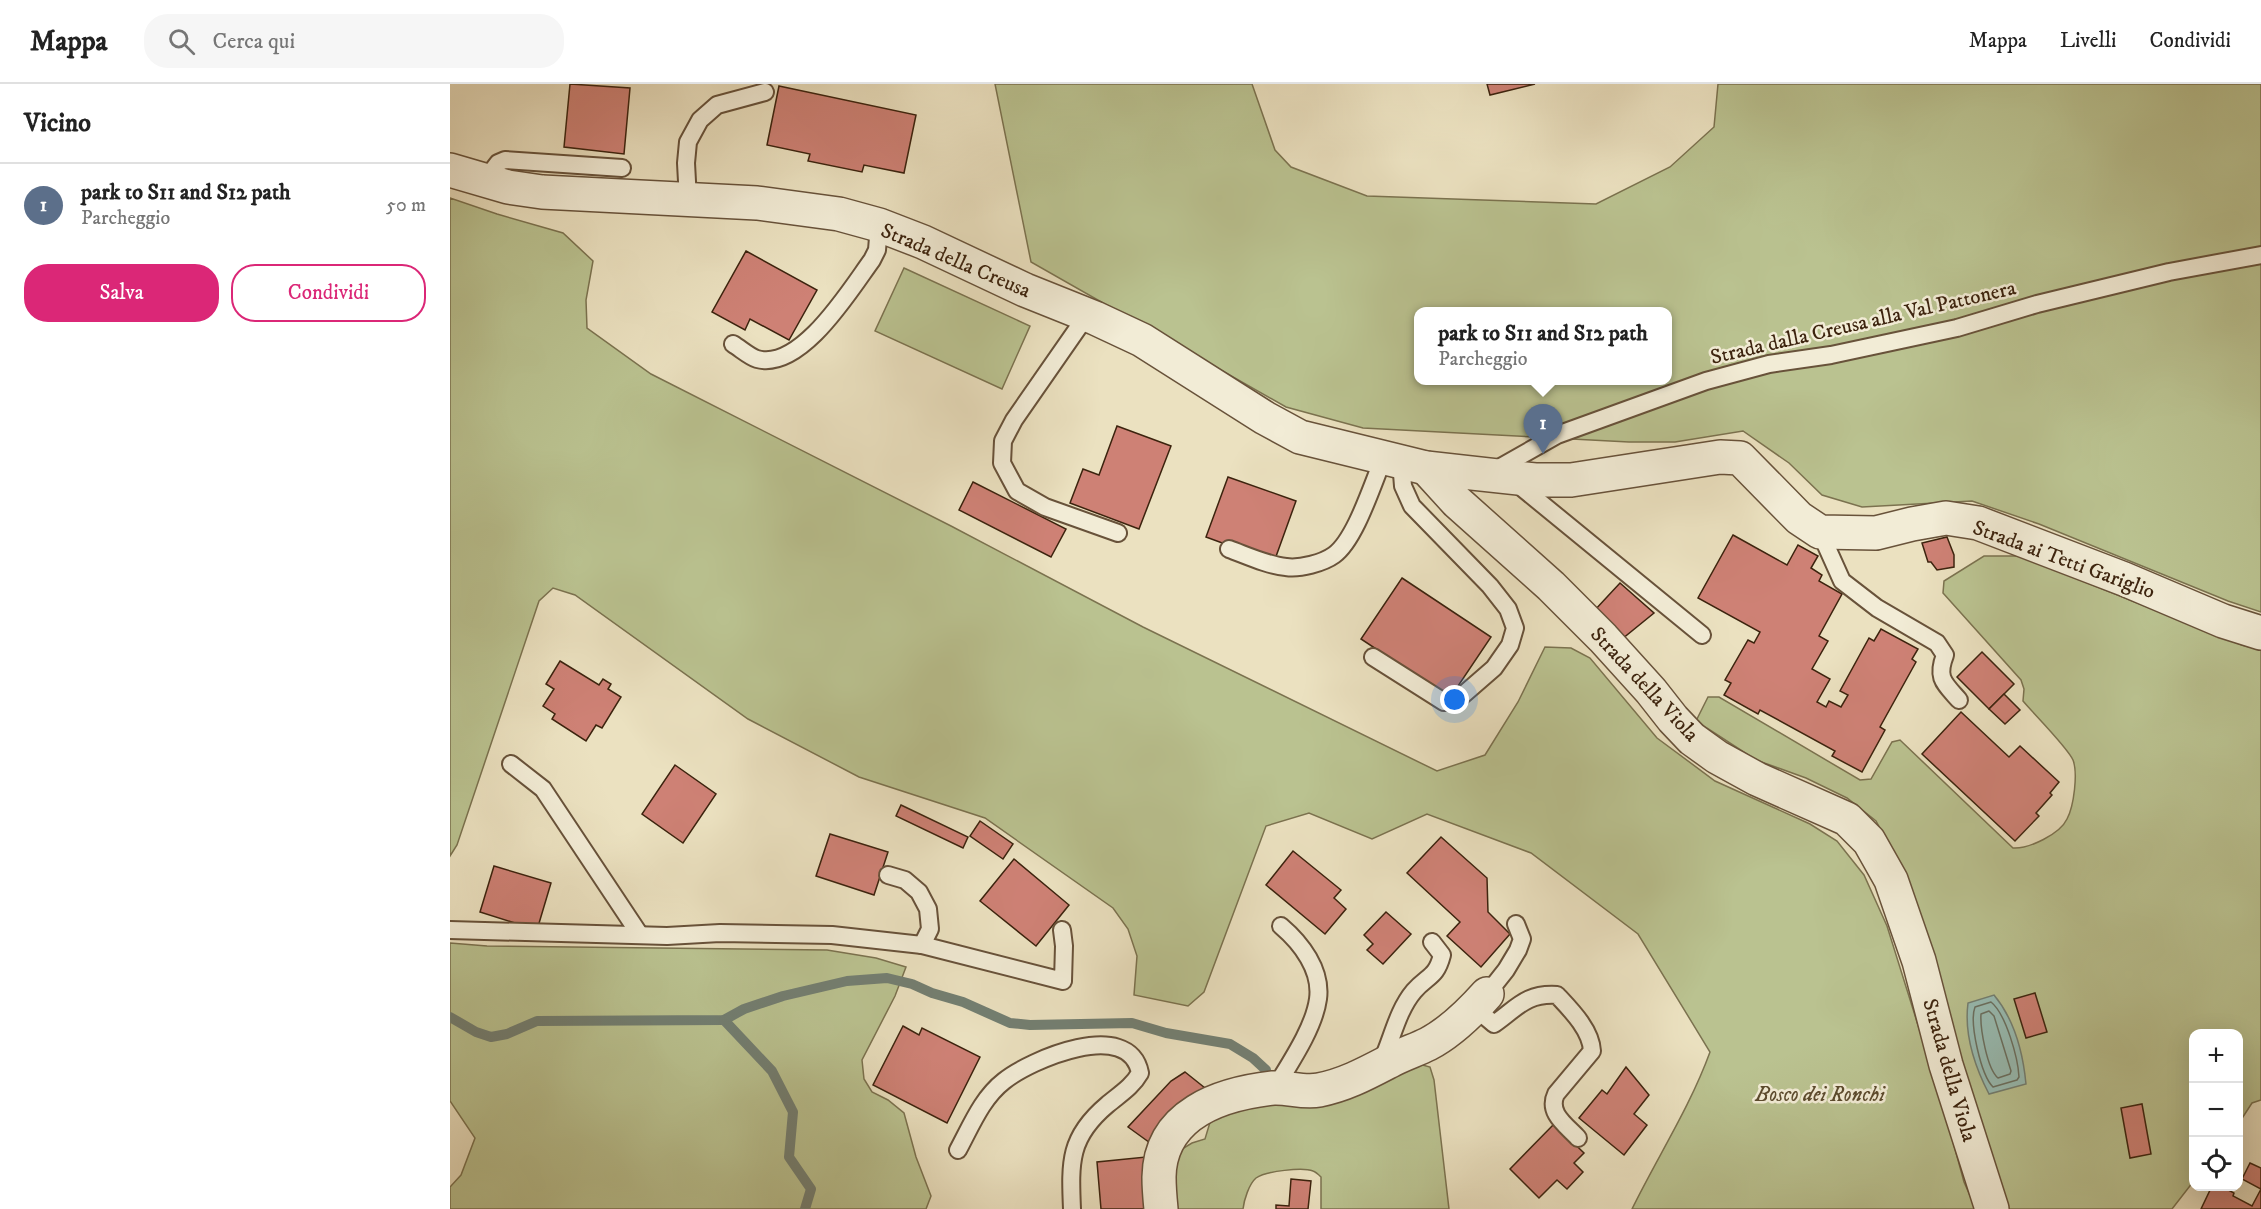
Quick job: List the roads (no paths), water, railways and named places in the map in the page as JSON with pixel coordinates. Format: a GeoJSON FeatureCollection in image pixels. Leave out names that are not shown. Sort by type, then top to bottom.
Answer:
{"type":"FeatureCollection","features":[{"type":"Feature","properties":{"kind":"street","name":"Strada della Creusa"},"geometry":{"type":"LineString","coordinates":[[450,170],[542,192],[757,203],[839,214],[879,225],[1142,340],[1265,418],[1300,437],[1404,462]]}},
{"type":"Feature","properties":{"kind":"street"},"geometry":{"type":"LineString","coordinates":[[1404,462],[1535,480],[1572,480],[1720,457],[1740,459],[1799,518],[1820,532]]}},
{"type":"Feature","properties":{"kind":"street","name":"Strada della Viola"},"geometry":{"type":"LineString","coordinates":[[1404,462],[1457,502],[1551,586],[1603,638],[1692,739],[1717,758],[1757,779],[1847,819],[1869,842],[1892,880],[1919,961],[1947,1065],[1992,1209]]}},
{"type":"Feature","properties":{"kind":"street","name":"Strada ai Tetti Gariglio"},"geometry":{"type":"LineString","coordinates":[[1820,532],[1876,533],[1946,518],[1978,524],[2124,579],[2223,621],[2261,633]]}},
{"type":"Feature","properties":{"kind":"street"},"geometry":{"type":"LineString","coordinates":[[1161,1209],[1159,1176],[1161,1160],[1168,1141],[1183,1120],[1199,1108],[1216,1101],[1275,1088],[1316,1091],[1338,1085],[1428,1044],[1448,1031],[1481,1001]]}},
{"type":"Feature","properties":{"kind":"lane"},"geometry":{"type":"LineString","coordinates":[[688,200],[686,163],[688,142],[700,120],[717,105],[765,92]]}},
{"type":"Feature","properties":{"kind":"lane"},"geometry":{"type":"LineString","coordinates":[[485,180],[498,164],[505,160],[622,168]]}},
{"type":"Feature","properties":{"kind":"lane"},"geometry":{"type":"LineString","coordinates":[[734,344],[758,359],[780,358],[795,351],[822,328],[872,260],[877,250],[879,225]]}},
{"type":"Feature","properties":{"kind":"lane","name":"Strada dalla Creusa alla Val Pattonera"},"geometry":{"type":"LineString","coordinates":[[1498,475],[1557,435],[1706,381],[1769,364],[1831,355],[1957,328],[2037,304],[2202,265],[2261,255]]}},
{"type":"Feature","properties":{"kind":"lane"},"geometry":{"type":"LineString","coordinates":[[1087,315],[1014,420],[1004,441],[1002,463],[1017,491],[1045,507],[1118,533]]}},
{"type":"Feature","properties":{"kind":"lane"},"geometry":{"type":"LineString","coordinates":[[1229,549],[1273,565],[1302,568],[1335,555],[1404,462]]}},
{"type":"Feature","properties":{"kind":"lane"},"geometry":{"type":"LineString","coordinates":[[1373,657],[1443,702],[1456,701],[1494,668],[1510,645],[1515,628],[1508,609],[1490,586],[1412,506],[1403,486],[1404,462]]}},
{"type":"Feature","properties":{"kind":"lane"},"geometry":{"type":"LineString","coordinates":[[1498,475],[1702,635]]}},
{"type":"Feature","properties":{"kind":"lane"},"geometry":{"type":"LineString","coordinates":[[1820,532],[1842,581],[1877,608],[1937,643],[1945,655],[1940,668],[1942,681],[1959,700]]}},
{"type":"Feature","properties":{"kind":"lane"},"geometry":{"type":"LineString","coordinates":[[511,764],[543,789],[640,935]]}},
{"type":"Feature","properties":{"kind":"lane"},"geometry":{"type":"LineString","coordinates":[[888,875],[905,880],[919,892],[928,909],[930,929],[922,945]]}},
{"type":"Feature","properties":{"kind":"lane"},"geometry":{"type":"LineString","coordinates":[[1516,924],[1522,939],[1518,950],[1481,1001],[1494,1024],[1522,1001],[1543,994],[1557,995],[1591,1039],[1592,1051],[1552,1101],[1554,1113],[1578,1138]]}},
{"type":"Feature","properties":{"kind":"lane"},"geometry":{"type":"LineString","coordinates":[[1275,1088],[1300,1043],[1318,998],[1310,960],[1295,938],[1281,926]]}},
{"type":"Feature","properties":{"kind":"lane"},"geometry":{"type":"LineString","coordinates":[[450,930],[667,936],[720,933],[832,935],[922,945],[1063,981],[1062,930]]}},
{"type":"Feature","properties":{"kind":"lane"},"geometry":{"type":"LineString","coordinates":[[1379,1066],[1400,1014],[1414,991],[1438,970],[1442,955],[1432,942]]}},
{"type":"Feature","properties":{"kind":"lane"},"geometry":{"type":"LineString","coordinates":[[958,1150],[981,1106],[1003,1081],[1028,1066],[1061,1051],[1086,1045],[1109,1045],[1126,1052],[1138,1063],[1140,1072],[1134,1084],[1085,1125],[1076,1144],[1070,1170],[1072,1209]]}},
{"type":"Feature","properties":{"kind":"water"},"geometry":{"type":"Polygon","coordinates":[[[1994,995],[2007,1015],[2016,1037],[2023,1060],[2026,1084],[1989,1094],[1972,1050],[1967,1015],[1968,1003],[1994,995]]]}},
{"type":"Feature","properties":{"kind":"waterway"},"geometry":{"type":"LineString","coordinates":[[450,1017],[476,1032],[491,1037],[507,1034],[537,1021],[724,1020],[744,1009],[783,996],[847,981],[887,978],[912,984],[932,993],[963,1002],[1010,1023],[1030,1025],[1132,1023],[1166,1033],[1230,1044],[1253,1058],[1266,1070]]}},
{"type":"Feature","properties":{"kind":"waterway"},"geometry":{"type":"LineString","coordinates":[[724,1020],[772,1071],[793,1112],[789,1157],[811,1189],[805,1209]]}},
{"type":"Feature","properties":{"kind":"place","name":"park to S11 and S12 path"},"geometry":{"type":"Point","coordinates":[1543,454]}},
{"type":"Feature","properties":{"kind":"park label","name":"Bosco dei Ronchi"},"geometry":{"type":"Point","coordinates":[1820,1094]}}]}
